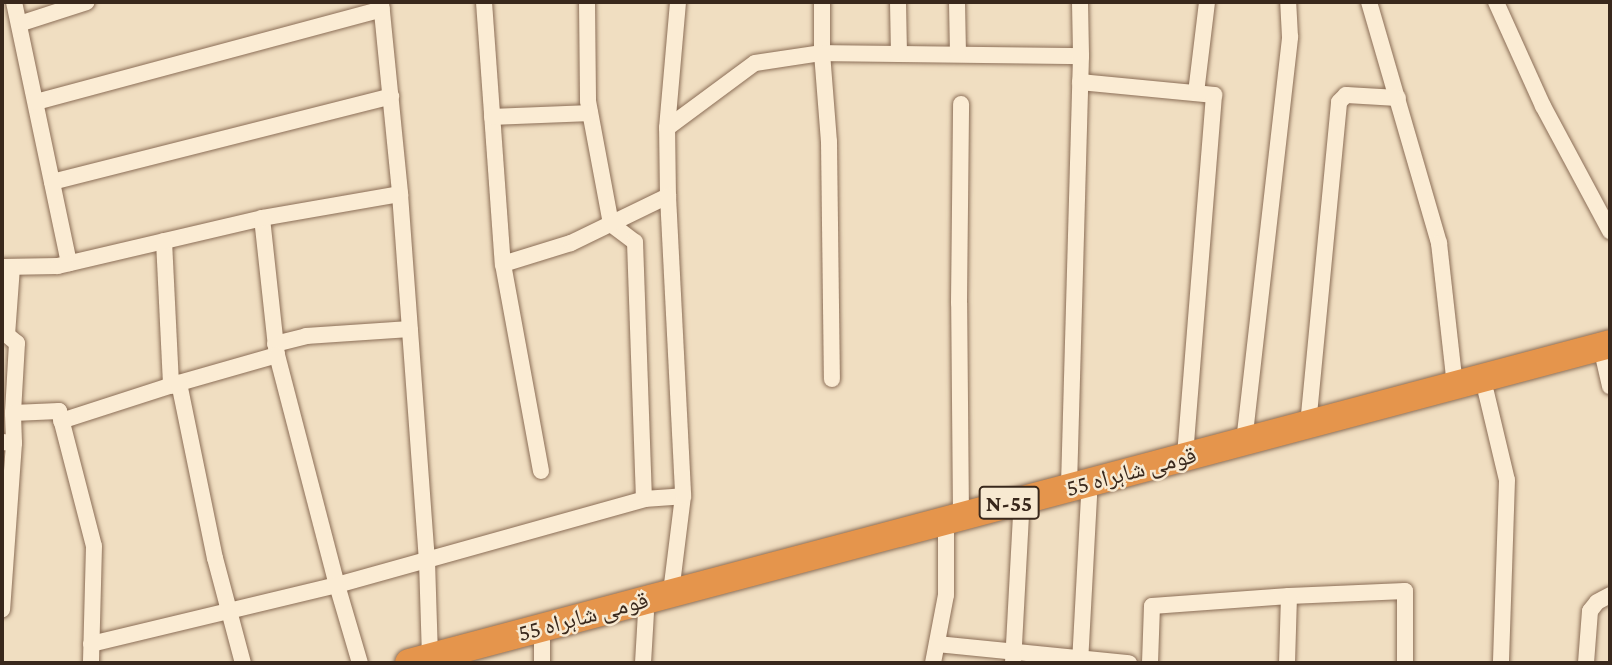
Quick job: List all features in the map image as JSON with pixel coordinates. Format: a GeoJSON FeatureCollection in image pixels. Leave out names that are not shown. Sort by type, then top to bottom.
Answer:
{"type":"FeatureCollection","features":[{"type":"Feature","properties":{"kind":"highway","name":"قومی شاہراہ 55"},"geometry":{"type":"LineString","coordinates":[[936,530],[1021,515],[1079,492],[1185,457],[1244,442],[1298,433],[1486,392],[1609,362]]}},
{"type":"Feature","properties":{"kind":"highway","name":"قومی شاہراہ 55"},"geometry":{"type":"LineString","coordinates":[[551,641],[671,592],[796,566],[936,530],[1298,433],[1455,386],[1609,362]]}},
{"type":"Feature","properties":{"kind":"highway","name":"قومی شاہراہ 55"},"geometry":{"type":"LineString","coordinates":[[419,660],[472,656],[551,641],[796,566]]}},
{"type":"Feature","properties":{"kind":"street"},"geometry":{"type":"LineString","coordinates":[[14,2],[69,263]]}},
{"type":"Feature","properties":{"kind":"street"},"geometry":{"type":"LineString","coordinates":[[19,24],[87,2]]}},
{"type":"Feature","properties":{"kind":"street"},"geometry":{"type":"LineString","coordinates":[[484,2],[503,264],[541,471]]}},
{"type":"Feature","properties":{"kind":"street"},"geometry":{"type":"LineString","coordinates":[[587,2],[590,113],[611,224],[635,242],[644,499]]}},
{"type":"Feature","properties":{"kind":"street"},"geometry":{"type":"LineString","coordinates":[[671,592],[682,496],[667,128],[678,2]]}},
{"type":"Feature","properties":{"kind":"street"},"geometry":{"type":"LineString","coordinates":[[822,2],[822,53],[829,142],[832,379]]}},
{"type":"Feature","properties":{"kind":"street"},"geometry":{"type":"LineString","coordinates":[[898,2],[899,54]]}},
{"type":"Feature","properties":{"kind":"street"},"geometry":{"type":"LineString","coordinates":[[957,2],[958,54]]}},
{"type":"Feature","properties":{"kind":"street"},"geometry":{"type":"LineString","coordinates":[[1080,2],[1080,661]]}},
{"type":"Feature","properties":{"kind":"street"},"geometry":{"type":"LineString","coordinates":[[1196,93],[1207,2]]}},
{"type":"Feature","properties":{"kind":"street"},"geometry":{"type":"LineString","coordinates":[[1244,442],[1290,37],[1288,2]]}},
{"type":"Feature","properties":{"kind":"street"},"geometry":{"type":"LineString","coordinates":[[1369,2],[1439,243],[1455,386]]}},
{"type":"Feature","properties":{"kind":"street"},"geometry":{"type":"LineString","coordinates":[[1496,2],[1543,106],[1610,231]]}},
{"type":"Feature","properties":{"kind":"street"},"geometry":{"type":"LineString","coordinates":[[36,102],[382,6],[400,194],[426,561],[419,660]]}},
{"type":"Feature","properties":{"kind":"street"},"geometry":{"type":"LineString","coordinates":[[667,128],[755,63],[822,53],[1081,56]]}},
{"type":"Feature","properties":{"kind":"street"},"geometry":{"type":"LineString","coordinates":[[1080,82],[1214,95],[1185,457]]}},
{"type":"Feature","properties":{"kind":"street"},"geometry":{"type":"LineString","coordinates":[[1298,433],[1339,102],[1346,95],[1398,98]]}},
{"type":"Feature","properties":{"kind":"street"},"geometry":{"type":"LineString","coordinates":[[52,182],[391,96]]}},
{"type":"Feature","properties":{"kind":"street"},"geometry":{"type":"LineString","coordinates":[[933,663],[946,595],[936,530],[959,303],[961,104]]}},
{"type":"Feature","properties":{"kind":"street"},"geometry":{"type":"LineString","coordinates":[[492,117],[590,113]]}},
{"type":"Feature","properties":{"kind":"street"},"geometry":{"type":"LineString","coordinates":[[2,610],[8,443],[13,413],[17,343],[7,335],[7,267],[69,263],[262,218],[400,194]]}},
{"type":"Feature","properties":{"kind":"street"},"geometry":{"type":"LineString","coordinates":[[503,264],[571,243],[668,196]]}},
{"type":"Feature","properties":{"kind":"street"},"geometry":{"type":"LineString","coordinates":[[262,218],[276,350],[360,663]]}},
{"type":"Feature","properties":{"kind":"street"},"geometry":{"type":"LineString","coordinates":[[164,241],[175,385],[215,558],[243,663]]}},
{"type":"Feature","properties":{"kind":"street"},"geometry":{"type":"LineString","coordinates":[[61,421],[276,350],[306,336],[410,328]]}},
{"type":"Feature","properties":{"kind":"street"},"geometry":{"type":"LineString","coordinates":[[1486,392],[1507,480],[1502,663]]}},
{"type":"Feature","properties":{"kind":"street"},"geometry":{"type":"LineString","coordinates":[[13,413],[59,411],[94,545],[91,663]]}},
{"type":"Feature","properties":{"kind":"street"},"geometry":{"type":"LineString","coordinates":[[91,645],[337,585],[644,499],[682,496]]}},
{"type":"Feature","properties":{"kind":"street"},"geometry":{"type":"LineString","coordinates":[[1013,657],[1021,515]]}},
{"type":"Feature","properties":{"kind":"street"},"geometry":{"type":"LineString","coordinates":[[1150,663],[1152,606],[1405,591],[1405,663]]}},
{"type":"Feature","properties":{"kind":"street"},"geometry":{"type":"LineString","coordinates":[[1586,663],[1590,611],[1597,602],[1610,595]]}},
{"type":"Feature","properties":{"kind":"street"},"geometry":{"type":"LineString","coordinates":[[1287,663],[1289,596]]}},
{"type":"Feature","properties":{"kind":"street"},"geometry":{"type":"LineString","coordinates":[[643,663],[646,613]]}},
{"type":"Feature","properties":{"kind":"street"},"geometry":{"type":"LineString","coordinates":[[937,644],[1013,657],[1129,663]]}}]}
